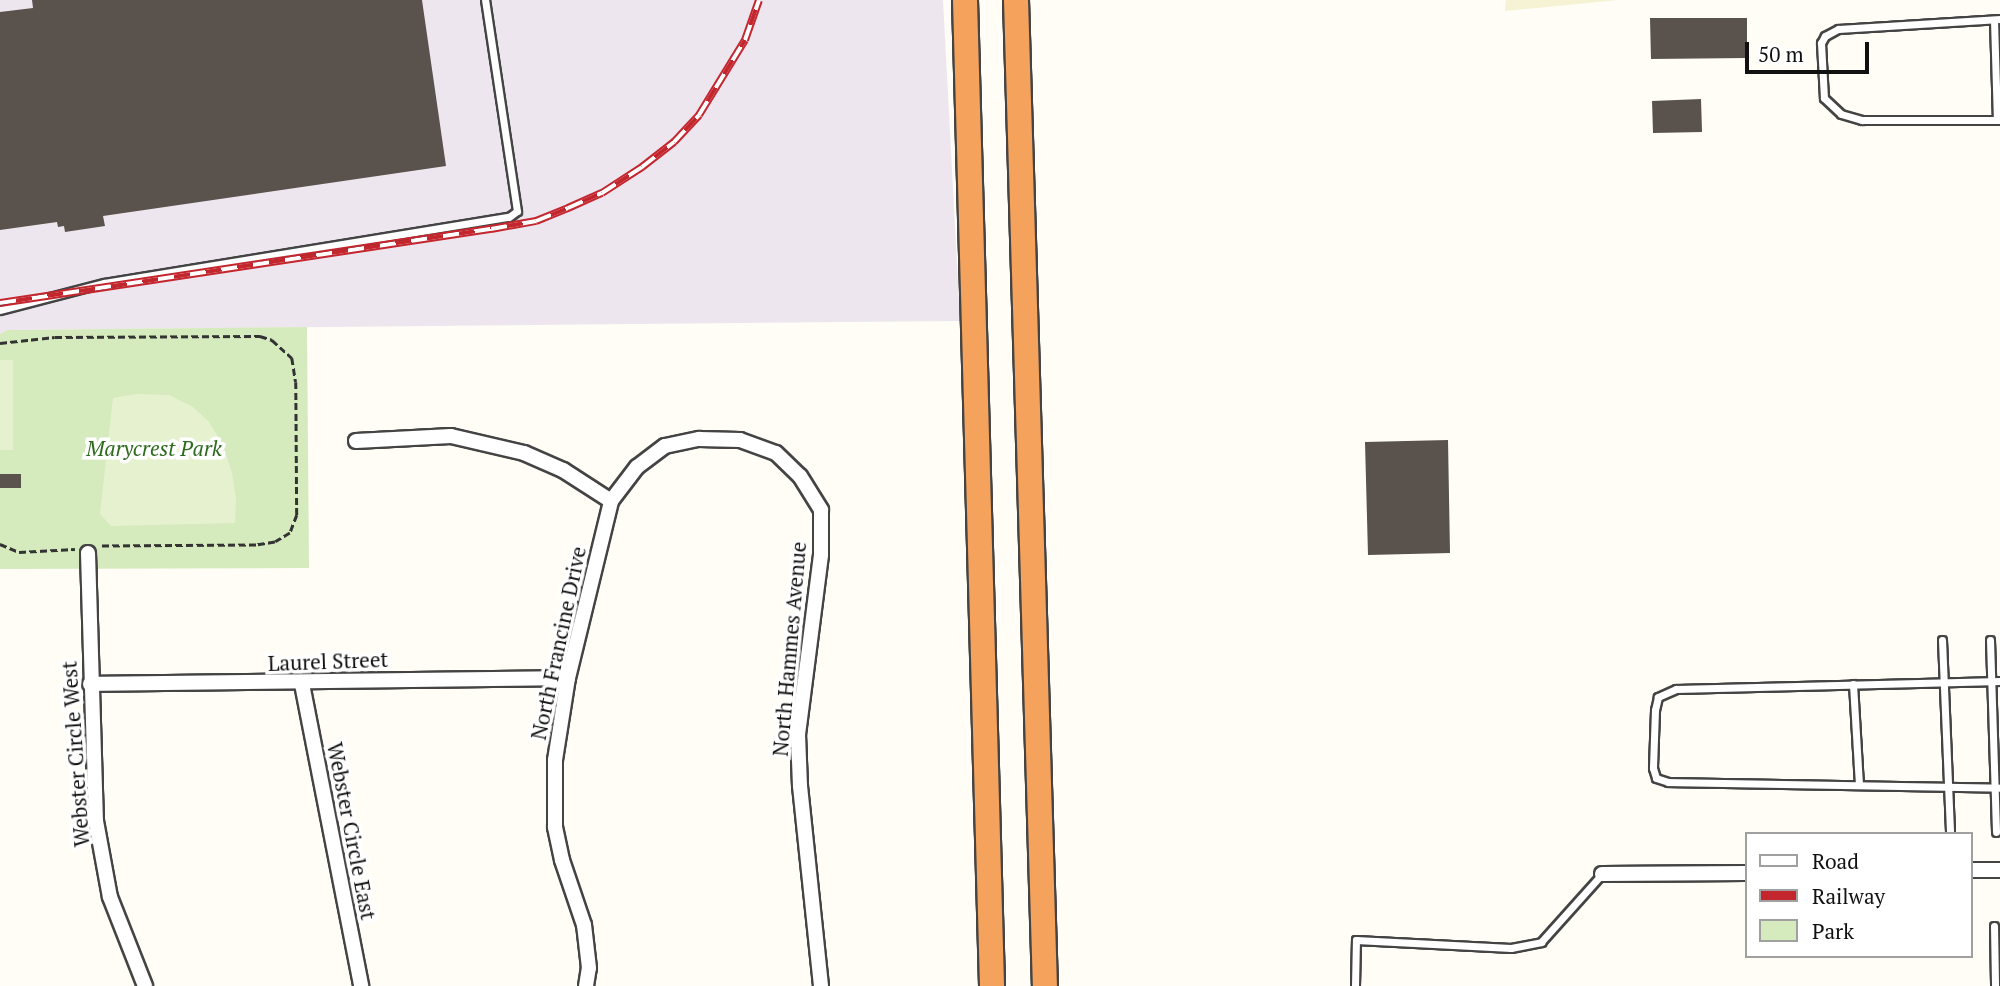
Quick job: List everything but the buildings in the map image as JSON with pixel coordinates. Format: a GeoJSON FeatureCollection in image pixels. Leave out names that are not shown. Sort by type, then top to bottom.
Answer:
{"type":"FeatureCollection","features":[{"type":"Feature","properties":{"kind":"highway"},"geometry":{"type":"LineString","coordinates":[[965,0],[992,986]]}},
{"type":"Feature","properties":{"kind":"highway"},"geometry":{"type":"LineString","coordinates":[[1016,0],[1045,986]]}},
{"type":"Feature","properties":{"kind":"street"},"geometry":{"type":"LineString","coordinates":[[356,442],[451,436],[524,453],[563,470],[611,500]]}},
{"type":"Feature","properties":{"kind":"street","name":"North Francine Drive"},"geometry":{"type":"LineString","coordinates":[[586,986],[589,968],[584,925],[562,860],[555,827],[555,760],[568,678],[611,500],[637,467],[665,446],[699,439],[740,440]]}},
{"type":"Feature","properties":{"kind":"street","name":"North Hammes Avenue"},"geometry":{"type":"LineString","coordinates":[[740,440],[776,453],[800,476],[821,510],[821,555],[798,734],[800,786],[821,986]]}},
{"type":"Feature","properties":{"kind":"street","name":"Webster Circle West"},"geometry":{"type":"LineString","coordinates":[[88,549],[90,684],[98,834],[110,897],[145,986]]}},
{"type":"Feature","properties":{"kind":"street","name":"Laurel Street"},"geometry":{"type":"LineString","coordinates":[[90,684],[302,684],[568,678]]}},
{"type":"Feature","properties":{"kind":"street","name":"Webster Circle East"},"geometry":{"type":"LineString","coordinates":[[302,684],[361,986]]}},
{"type":"Feature","properties":{"kind":"street"},"geometry":{"type":"LineString","coordinates":[[1972,870],[2000,870]]}},
{"type":"Feature","properties":{"kind":"street"},"geometry":{"type":"LineString","coordinates":[[1602,874],[1744,873]]}},
{"type":"Feature","properties":{"kind":"lane"},"geometry":{"type":"LineString","coordinates":[[0,310],[104,283],[509,218],[516,211],[485,0]]}},
{"type":"Feature","properties":{"kind":"lane"},"geometry":{"type":"LineString","coordinates":[[1997,20],[1999,120],[1862,120],[1841,114],[1824,98],[1821,43],[1825,36],[1838,29],[1997,20]]}},
{"type":"Feature","properties":{"kind":"lane"},"geometry":{"type":"LineString","coordinates":[[1942,640],[1950,832]]}},
{"type":"Feature","properties":{"kind":"lane"},"geometry":{"type":"LineString","coordinates":[[1990,640],[1996,681],[1996,832]]}},
{"type":"Feature","properties":{"kind":"lane"},"geometry":{"type":"LineString","coordinates":[[1996,681],[1676,689],[1658,698],[1655,710],[1653,768],[1656,778],[1668,782],[1997,788]]}},
{"type":"Feature","properties":{"kind":"lane"},"geometry":{"type":"LineString","coordinates":[[1853,684],[1859,785]]}},
{"type":"Feature","properties":{"kind":"lane"},"geometry":{"type":"LineString","coordinates":[[1355,986],[1356,940],[1511,948],[1541,942],[1602,874]]}},
{"type":"Feature","properties":{"kind":"lane"},"geometry":{"type":"LineString","coordinates":[[1994,926],[1995,986]]}},
{"type":"Feature","properties":{"kind":"path"},"geometry":{"type":"LineString","coordinates":[[0,343],[55,337],[260,336],[272,340],[292,358],[296,382],[297,515],[290,533],[275,542],[256,545],[29,553],[10,550],[0,544]]}},
{"type":"Feature","properties":{"kind":"shaded area"},"geometry":{"type":"Polygon","coordinates":[[[0,0],[943,0],[960,321],[7,330],[0,334],[0,0]]]}},
{"type":"Feature","properties":{"kind":"shaded area"},"geometry":{"type":"Polygon","coordinates":[[[1506,0],[1618,0],[1505,11],[1506,0]]]}},
{"type":"Feature","properties":{"kind":"green space","name":"Marycrest Park"},"geometry":{"type":"Polygon","coordinates":[[[307,327],[309,568],[0,569],[0,334],[7,330],[307,327]]]}},
{"type":"Feature","properties":{"kind":"green space"},"geometry":{"type":"Polygon","coordinates":[[[0,360],[13,360],[13,450],[0,450],[0,360]]]}},
{"type":"Feature","properties":{"kind":"green space"},"geometry":{"type":"Polygon","coordinates":[[[137,394],[169,395],[193,407],[209,422],[223,445],[232,473],[236,499],[235,523],[111,526],[100,514],[113,398],[137,394]]]}},
{"type":"Feature","properties":{"kind":"railway"},"geometry":{"type":"LineString","coordinates":[[0,303],[536,221],[602,193],[674,142],[699,115],[745,40],[759,0]]}}]}
